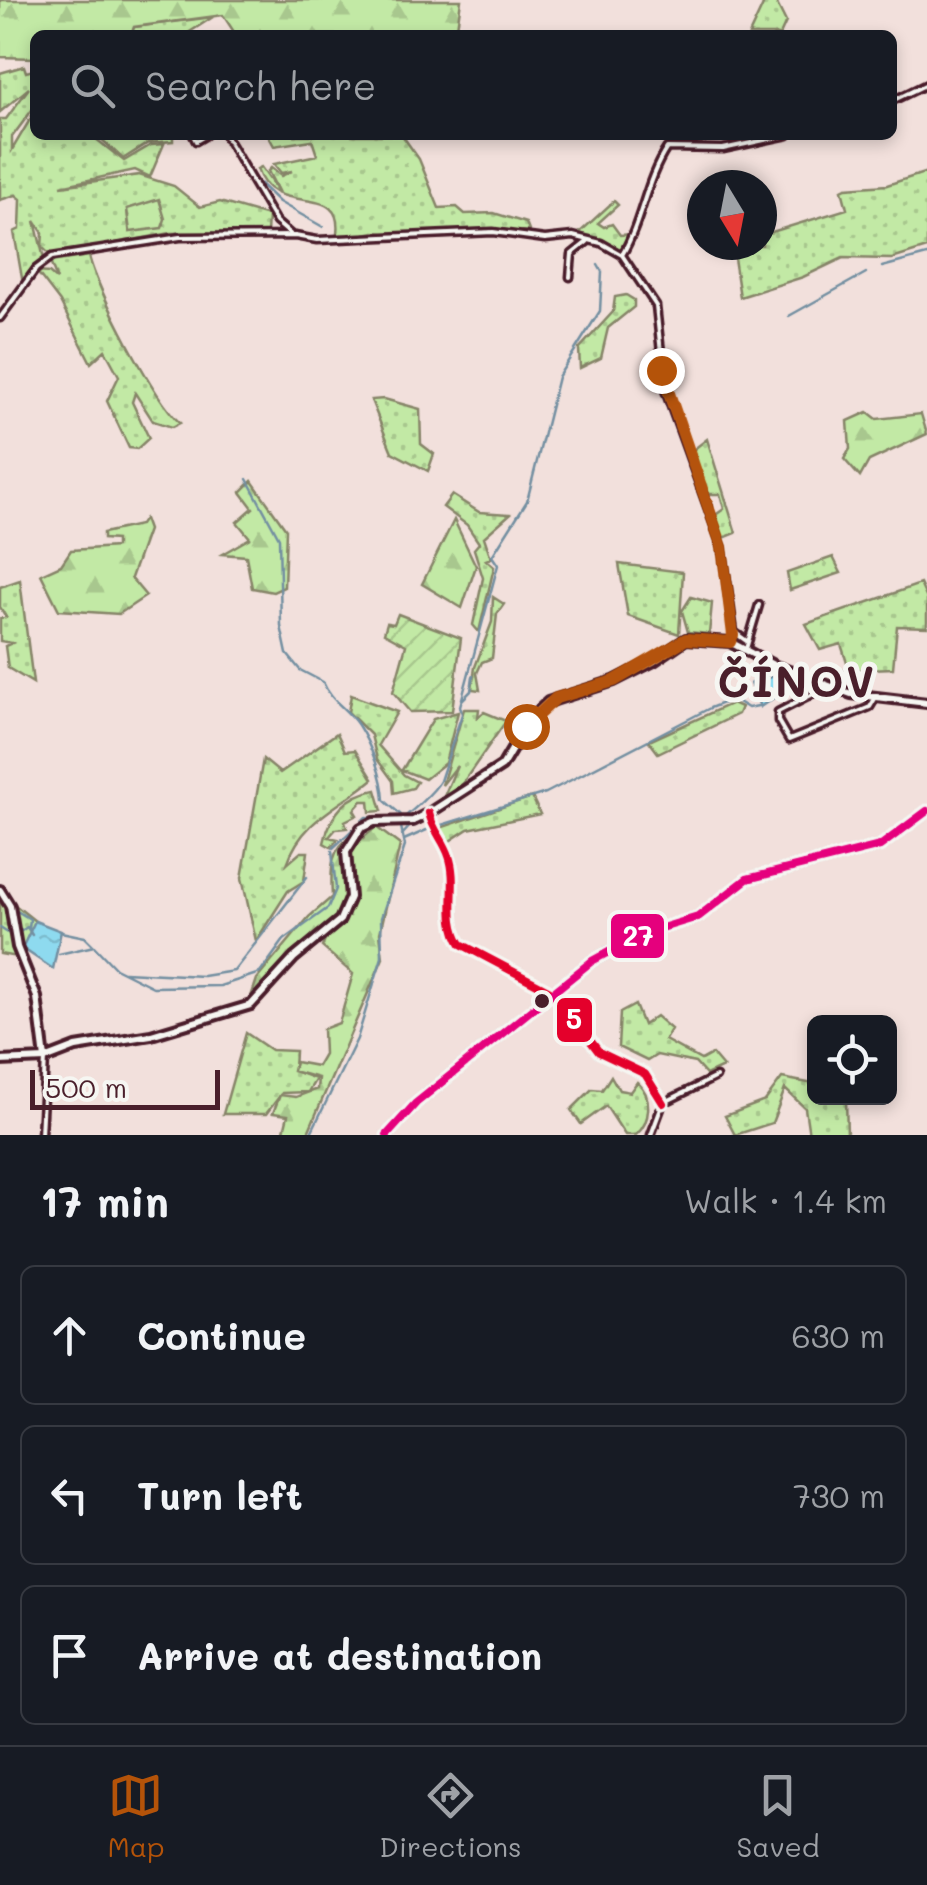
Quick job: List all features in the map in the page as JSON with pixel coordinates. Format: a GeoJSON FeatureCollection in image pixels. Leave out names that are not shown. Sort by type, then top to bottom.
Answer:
{"type":"FeatureCollection","features":[{"type":"Feature","properties":{"kind":"street"},"geometry":{"type":"LineString","coordinates":[[897,98],[927,84]]}},
{"type":"Feature","properties":{"kind":"street"},"geometry":{"type":"LineString","coordinates":[[228,140],[276,222],[294,236]]}},
{"type":"Feature","properties":{"kind":"street"},"geometry":{"type":"LineString","coordinates":[[622,256],[636,232],[641,204],[667,148],[723,148],[763,140]]}},
{"type":"Feature","properties":{"kind":"street"},"geometry":{"type":"LineString","coordinates":[[268,236],[276,222]]}},
{"type":"Feature","properties":{"kind":"street"},"geometry":{"type":"LineString","coordinates":[[0,318],[36,269],[56,255],[180,237],[294,236],[333,240],[493,232],[591,240],[622,256],[656,306],[666,390],[722,547],[734,632],[730,642]]}},
{"type":"Feature","properties":{"kind":"street"},"geometry":{"type":"LineString","coordinates":[[570,277],[572,254],[591,240]]}},
{"type":"Feature","properties":{"kind":"street"},"geometry":{"type":"LineString","coordinates":[[747,646],[760,605]]}},
{"type":"Feature","properties":{"kind":"street"},"geometry":{"type":"LineString","coordinates":[[734,632],[747,646]]}},
{"type":"Feature","properties":{"kind":"street"},"geometry":{"type":"LineString","coordinates":[[0,1061],[44,1059],[84,1045],[151,1035],[251,1005],[294,958],[340,920],[350,897],[345,858],[355,835],[368,823],[400,823],[430,813],[502,766],[535,713],[556,698],[614,681],[690,638],[747,646],[830,686],[927,703]]}},
{"type":"Feature","properties":{"kind":"street"},"geometry":{"type":"LineString","coordinates":[[830,686],[778,712],[778,722],[789,740],[870,707],[876,697]]}},
{"type":"Feature","properties":{"kind":"street"},"geometry":{"type":"LineString","coordinates":[[386,1135],[416,1103],[592,961],[642,934],[698,916],[747,879],[880,846],[927,811]]}},
{"type":"Feature","properties":{"kind":"street"},"geometry":{"type":"LineString","coordinates":[[430,813],[434,835],[450,858],[454,930],[461,944],[554,993],[600,1052],[645,1074],[664,1104]]}},
{"type":"Feature","properties":{"kind":"street"},"geometry":{"type":"LineString","coordinates":[[0,890],[10,906],[16,946],[37,996],[44,1059],[41,1135]]}},
{"type":"Feature","properties":{"kind":"street"},"geometry":{"type":"LineString","coordinates":[[651,1135],[664,1104],[716,1077]]}},
{"type":"Feature","properties":{"kind":"green space"},"geometry":{"type":"Polygon","coordinates":[[[0,0],[461,0],[457,30],[233,30],[223,15],[133,30],[30,30],[30,58],[0,57],[0,0]]]}},
{"type":"Feature","properties":{"kind":"green space"},"geometry":{"type":"Polygon","coordinates":[[[760,0],[776,2],[786,22],[782,30],[751,30],[763,5],[760,0]]]}},
{"type":"Feature","properties":{"kind":"green space"},"geometry":{"type":"Polygon","coordinates":[[[213,17],[193,30],[133,30],[213,17]]]}},
{"type":"Feature","properties":{"kind":"green space"},"geometry":{"type":"Polygon","coordinates":[[[24,66],[26,72],[30,71],[30,113],[12,137],[12,150],[30,119],[30,140],[97,140],[124,161],[151,145],[164,144],[150,177],[135,170],[61,186],[139,175],[174,186],[200,207],[220,202],[268,216],[267,234],[171,233],[50,255],[42,247],[43,233],[35,221],[44,259],[23,284],[14,232],[20,229],[21,199],[16,195],[0,200],[0,119],[6,119],[29,88],[0,112],[0,73],[24,66]],[[161,204],[127,209],[129,228],[164,225],[161,204]]]}},
{"type":"Feature","properties":{"kind":"green space"},"geometry":{"type":"Polygon","coordinates":[[[102,140],[173,140],[148,143],[123,159],[102,140]]]}},
{"type":"Feature","properties":{"kind":"green space"},"geometry":{"type":"Polygon","coordinates":[[[271,140],[312,140],[274,146],[271,140]]]}},
{"type":"Feature","properties":{"kind":"green space"},"geometry":{"type":"Polygon","coordinates":[[[312,140],[406,140],[419,159],[439,208],[457,207],[465,214],[494,213],[526,223],[529,231],[405,236],[374,232],[336,240],[337,221],[331,209],[278,193],[266,185],[257,169],[261,167],[279,193],[268,171],[271,168],[281,176],[292,171],[281,173],[274,164],[317,155],[312,140]]]}},
{"type":"Feature","properties":{"kind":"green space"},"geometry":{"type":"Polygon","coordinates":[[[927,172],[927,248],[892,259],[843,258],[803,277],[740,297],[734,260],[777,260],[777,230],[847,209],[842,190],[846,188],[887,185],[927,172]]]}},
{"type":"Feature","properties":{"kind":"green space"},"geometry":{"type":"Polygon","coordinates":[[[159,199],[165,219],[162,228],[130,232],[127,209],[159,199]]]}},
{"type":"Feature","properties":{"kind":"green space"},"geometry":{"type":"Polygon","coordinates":[[[614,201],[618,205],[598,223],[604,227],[612,224],[620,235],[633,234],[621,251],[602,239],[579,233],[614,201]]]}},
{"type":"Feature","properties":{"kind":"green space"},"geometry":{"type":"Polygon","coordinates":[[[89,256],[128,343],[156,392],[180,423],[172,427],[153,421],[135,393],[132,402],[149,438],[137,449],[129,448],[107,401],[119,376],[105,350],[91,363],[60,302],[37,272],[49,273],[57,280],[50,262],[89,256]]]}},
{"type":"Feature","properties":{"kind":"green space"},"geometry":{"type":"Polygon","coordinates":[[[626,295],[634,300],[634,307],[608,328],[601,358],[580,368],[579,349],[613,312],[615,297],[626,295]]]}},
{"type":"Feature","properties":{"kind":"green space"},"geometry":{"type":"Polygon","coordinates":[[[384,399],[420,409],[421,444],[434,454],[428,471],[392,452],[371,400],[384,399]]]}},
{"type":"Feature","properties":{"kind":"green space"},"geometry":{"type":"Polygon","coordinates":[[[868,412],[877,419],[921,414],[927,434],[869,461],[860,477],[844,459],[850,449],[848,421],[868,412]]]}},
{"type":"Feature","properties":{"kind":"green space"},"geometry":{"type":"Polygon","coordinates":[[[707,439],[736,533],[721,539],[714,516],[724,509],[720,494],[706,494],[689,453],[707,439]]]}},
{"type":"Feature","properties":{"kind":"green space"},"geometry":{"type":"Polygon","coordinates":[[[252,481],[286,529],[284,587],[273,592],[252,588],[246,556],[222,554],[250,538],[237,522],[253,508],[241,492],[252,481]]]}},
{"type":"Feature","properties":{"kind":"green space"},"geometry":{"type":"Polygon","coordinates":[[[452,495],[479,512],[510,514],[484,537],[491,558],[486,560],[494,567],[479,632],[473,625],[483,578],[474,549],[479,543],[467,525],[443,507],[452,495]]]}},
{"type":"Feature","properties":{"kind":"green space"},"geometry":{"type":"Polygon","coordinates":[[[144,519],[148,530],[131,578],[146,596],[119,614],[59,610],[41,574],[61,565],[71,550],[116,547],[116,540],[103,539],[103,533],[140,525],[144,519]]]}},
{"type":"Feature","properties":{"kind":"green space"},"geometry":{"type":"Polygon","coordinates":[[[454,520],[476,566],[462,608],[422,584],[454,520]]]}},
{"type":"Feature","properties":{"kind":"green space"},"geometry":{"type":"Polygon","coordinates":[[[833,557],[841,573],[790,590],[787,573],[833,557]]]}},
{"type":"Feature","properties":{"kind":"green space"},"geometry":{"type":"Polygon","coordinates":[[[619,564],[683,572],[679,634],[628,616],[619,564]]]}},
{"type":"Feature","properties":{"kind":"green space"},"geometry":{"type":"Polygon","coordinates":[[[20,580],[33,683],[8,668],[5,646],[12,643],[0,641],[0,618],[6,617],[0,607],[0,587],[20,580]]]}},
{"type":"Feature","properties":{"kind":"green space"},"geometry":{"type":"Polygon","coordinates":[[[920,584],[927,599],[927,627],[897,626],[893,668],[845,670],[848,666],[841,644],[820,650],[806,624],[920,584]]]}},
{"type":"Feature","properties":{"kind":"green space"},"geometry":{"type":"Polygon","coordinates":[[[493,597],[504,604],[497,614],[492,658],[482,662],[477,673],[480,690],[472,689],[475,667],[492,622],[493,597]]]}},
{"type":"Feature","properties":{"kind":"green space"},"geometry":{"type":"Polygon","coordinates":[[[691,597],[712,603],[709,634],[688,632],[682,611],[691,597]]]}},
{"type":"Feature","properties":{"kind":"green space"},"geometry":{"type":"Polygon","coordinates":[[[398,614],[461,638],[452,711],[410,712],[393,692],[406,645],[384,633],[387,623],[394,624],[398,614]]]}},
{"type":"Feature","properties":{"kind":"green space"},"geometry":{"type":"Polygon","coordinates":[[[351,695],[397,712],[378,745],[404,775],[417,782],[413,788],[394,793],[393,781],[377,759],[371,735],[348,712],[351,695]]]}},
{"type":"Feature","properties":{"kind":"green space"},"geometry":{"type":"Polygon","coordinates":[[[732,703],[741,707],[738,714],[658,753],[649,741],[732,703]]]}},
{"type":"Feature","properties":{"kind":"green space"},"geometry":{"type":"Polygon","coordinates":[[[464,709],[479,709],[478,717],[484,712],[506,721],[455,794],[442,801],[457,766],[442,785],[464,709]]]}},
{"type":"Feature","properties":{"kind":"green space"},"geometry":{"type":"Polygon","coordinates":[[[458,712],[445,763],[425,779],[402,770],[433,719],[458,712]]]}},
{"type":"Feature","properties":{"kind":"green space"},"geometry":{"type":"Polygon","coordinates":[[[337,733],[345,751],[355,750],[373,779],[323,815],[302,836],[287,864],[301,852],[308,852],[304,881],[288,891],[256,941],[242,878],[263,759],[280,773],[337,733]]]}},
{"type":"Feature","properties":{"kind":"green space"},"geometry":{"type":"Polygon","coordinates":[[[376,790],[382,811],[370,812],[369,801],[362,801],[354,810],[357,815],[345,821],[347,828],[336,829],[329,837],[338,839],[331,847],[324,843],[330,823],[341,808],[356,796],[376,790]]]}},
{"type":"Feature","properties":{"kind":"green space"},"geometry":{"type":"Polygon","coordinates":[[[532,797],[540,814],[468,829],[448,842],[437,829],[532,797]]]}},
{"type":"Feature","properties":{"kind":"green space"},"geometry":{"type":"Polygon","coordinates":[[[376,827],[400,845],[380,933],[383,958],[307,1135],[283,1135],[288,1115],[273,1113],[280,1095],[296,1097],[317,1089],[318,1078],[293,1071],[295,1062],[317,1066],[324,1054],[323,1029],[339,1023],[353,974],[322,947],[331,928],[341,926],[349,899],[346,886],[338,920],[276,970],[250,1000],[257,979],[309,917],[332,897],[333,862],[339,848],[353,835],[343,855],[376,827]]]}},
{"type":"Feature","properties":{"kind":"green space"},"geometry":{"type":"Polygon","coordinates":[[[0,893],[35,921],[24,949],[16,957],[0,954],[0,893]]]}},
{"type":"Feature","properties":{"kind":"green space"},"geometry":{"type":"Polygon","coordinates":[[[635,1005],[643,1025],[656,1016],[671,1029],[665,1040],[701,1060],[712,1054],[723,1067],[706,1075],[695,1063],[657,1055],[647,1061],[618,1047],[620,1013],[635,1005]]]}},
{"type":"Feature","properties":{"kind":"green space"},"geometry":{"type":"Polygon","coordinates":[[[246,1033],[271,1050],[295,1051],[294,1071],[316,1079],[308,1092],[282,1093],[266,1114],[223,1114],[246,1033]]]}},
{"type":"Feature","properties":{"kind":"green space"},"geometry":{"type":"Polygon","coordinates":[[[611,1076],[619,1090],[630,1092],[637,1082],[646,1094],[647,1116],[636,1135],[625,1135],[606,1106],[581,1124],[571,1110],[592,1089],[602,1090],[611,1076]]]}},
{"type":"Feature","properties":{"kind":"green space"},"geometry":{"type":"Polygon","coordinates":[[[782,1078],[807,1083],[807,1105],[846,1105],[847,1135],[809,1135],[805,1108],[785,1089],[772,1123],[735,1135],[725,1116],[765,1101],[782,1078]]]}},
{"type":"Feature","properties":{"kind":"water"},"geometry":{"type":"Polygon","coordinates":[[[778,675],[793,685],[760,707],[751,683],[778,675]]]}},
{"type":"Feature","properties":{"kind":"water"},"geometry":{"type":"Polygon","coordinates":[[[35,921],[61,931],[53,969],[22,948],[35,921]]]}},
{"type":"Feature","properties":{"kind":"waterway"},"geometry":{"type":"LineString","coordinates":[[256,180],[279,202],[323,227]]}},
{"type":"Feature","properties":{"kind":"waterway"},"geometry":{"type":"LineString","coordinates":[[882,267],[927,255]]}},
{"type":"Feature","properties":{"kind":"waterway"},"geometry":{"type":"LineString","coordinates":[[403,818],[440,781],[462,714],[460,706],[498,565],[492,556],[527,501],[558,377],[600,311],[602,272],[598,265]]}},
{"type":"Feature","properties":{"kind":"waterway"},"geometry":{"type":"LineString","coordinates":[[789,316],[866,273]]}},
{"type":"Feature","properties":{"kind":"waterway"},"geometry":{"type":"LineString","coordinates":[[247,479],[279,538],[281,626],[287,654],[300,670],[323,682],[358,725],[376,761],[384,800],[401,815]]}},
{"type":"Feature","properties":{"kind":"waterway"},"geometry":{"type":"LineString","coordinates":[[462,700],[471,691],[473,676]]}},
{"type":"Feature","properties":{"kind":"waterway"},"geometry":{"type":"LineString","coordinates":[[435,827],[546,793],[733,699],[748,708],[758,706]]}},
{"type":"Feature","properties":{"kind":"waterway"},"geometry":{"type":"LineString","coordinates":[[333,848],[366,817],[394,819]]}},
{"type":"Feature","properties":{"kind":"waterway"},"geometry":{"type":"LineString","coordinates":[[310,1135],[357,1039],[382,957],[381,918],[405,846],[400,822]]}},
{"type":"Feature","properties":{"kind":"waterway"},"geometry":{"type":"LineString","coordinates":[[402,835],[412,824]]}},
{"type":"Feature","properties":{"kind":"waterway"},"geometry":{"type":"LineString","coordinates":[[404,840],[429,829]]}},
{"type":"Feature","properties":{"kind":"waterway"},"geometry":{"type":"LineString","coordinates":[[59,954],[94,946],[115,968],[153,987],[220,986],[260,973],[284,940],[328,908],[336,889],[332,851]]}},
{"type":"Feature","properties":{"kind":"waterway"},"geometry":{"type":"LineString","coordinates":[[124,972],[203,976],[234,971],[307,877]]}},
{"type":"Feature","properties":{"kind":"waterway"},"geometry":{"type":"LineString","coordinates":[[12,908],[30,919],[29,928]]}},
{"type":"Feature","properties":{"kind":"waterway"},"geometry":{"type":"LineString","coordinates":[[17,934],[27,927],[32,935]]}},
{"type":"Feature","properties":{"kind":"waterway"},"geometry":{"type":"LineString","coordinates":[[0,928],[11,935]]}},
{"type":"Feature","properties":{"kind":"waterway"},"geometry":{"type":"LineString","coordinates":[[61,932],[85,937],[94,946]]}},
{"type":"Feature","properties":{"kind":"transit line","name":"27"},"geometry":{"type":"LineString","coordinates":[[387,1135],[416,1103],[592,961],[642,934],[698,917],[747,879],[880,846],[927,811]]}},
{"type":"Feature","properties":{"kind":"transit line","name":"5"},"geometry":{"type":"LineString","coordinates":[[429,813],[452,867],[453,923],[461,944],[554,993],[599,1052],[645,1074],[663,1103]]}},
{"type":"Feature","properties":{"kind":"district","name":"ČÍNOV"},"geometry":{"type":"Point","coordinates":[797,680]}},
{"type":"Feature","properties":{"kind":"route"},"geometry":{"type":"LineString","coordinates":[[526,726],[541,707],[556,698],[614,681],[686,639],[730,642],[733,635],[722,547],[661,370]]}}]}
